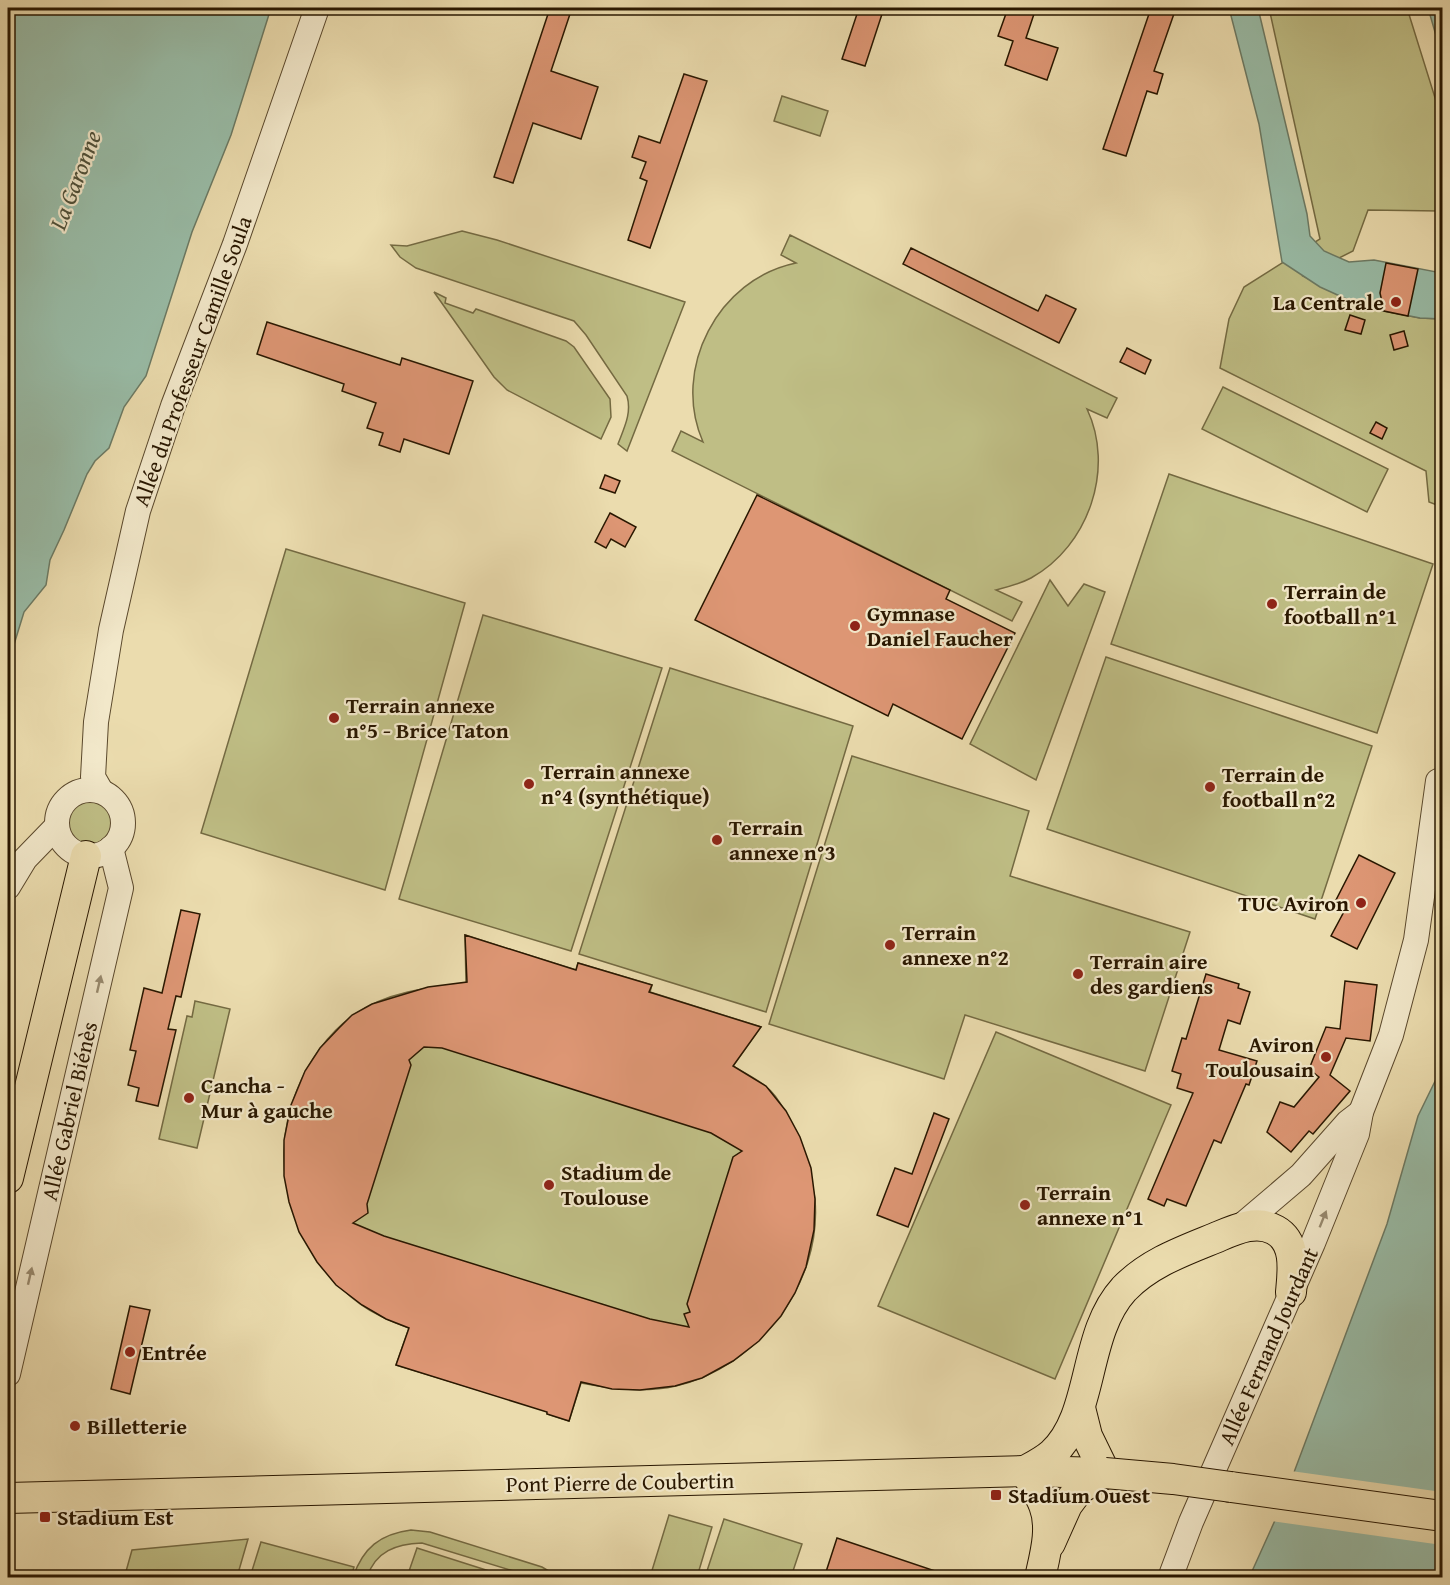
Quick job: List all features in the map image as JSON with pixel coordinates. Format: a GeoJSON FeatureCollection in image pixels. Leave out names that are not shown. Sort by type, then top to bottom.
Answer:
{"type":"FeatureCollection","features":[{"type":"Feature","properties":{"kind":"main road"},"geometry":{"type":"LineString","coordinates":[[8,1178],[69,926],[99,852]]}},
{"type":"Feature","properties":{"kind":"main road"},"geometry":{"type":"LineString","coordinates":[[1043,1566],[1048,1526],[1044,1505],[1025,1471],[1052,1454],[1080,1408],[1100,1328],[1111,1306],[1125,1289],[1144,1273],[1168,1258],[1240,1227],[1260,1225],[1273,1228],[1283,1235],[1291,1250],[1293,1266],[1291,1292]]}},
{"type":"Feature","properties":{"kind":"main road"},"geometry":{"type":"LineString","coordinates":[[1043,1566],[1067,1505],[1079,1490],[1105,1473],[1089,1442],[1080,1408]]}},
{"type":"Feature","properties":{"kind":"main road","name":"Pont Pierre de Coubertin"},"geometry":{"type":"LineString","coordinates":[[8,1498],[1025,1471],[1105,1473],[1173,1479],[1443,1516]]}},
{"type":"Feature","properties":{"kind":"street","name":"Allée du Professeur Camille Soula"},"geometry":{"type":"LineString","coordinates":[[100,791],[93,777],[96,722],[111,630],[138,511],[173,406],[235,244],[317,8]]}},
{"type":"Feature","properties":{"kind":"street","name":"Allée du Professeur Camille Soula"},"geometry":{"type":"LineString","coordinates":[[72,794],[80,758],[96,722]]}},
{"type":"Feature","properties":{"kind":"street","name":"Allée Fernand Jourdant"},"geometry":{"type":"LineString","coordinates":[[1170,1578],[1191,1522],[1313,1243],[1357,1134],[1361,1112],[1391,1035],[1416,940],[1438,781]]}},
{"type":"Feature","properties":{"kind":"street"},"geometry":{"type":"LineString","coordinates":[[81,790],[100,791],[111,797],[123,816],[123,828],[119,839],[99,852],[75,853],[60,837],[57,826],[60,808],[72,794],[81,790]]}},
{"type":"Feature","properties":{"kind":"street"},"geometry":{"type":"LineString","coordinates":[[8,887],[25,859],[57,826]]}},
{"type":"Feature","properties":{"kind":"street","name":"Allée Gabriel Biénès"},"geometry":{"type":"LineString","coordinates":[[8,1374],[121,888],[99,852]]}},
{"type":"Feature","properties":{"kind":"street","name":"Allée Fernand Jourdant"},"geometry":{"type":"LineString","coordinates":[[1240,1227],[1301,1175],[1348,1122],[1361,1112]]}},
{"type":"Feature","properties":{"kind":"shaded area"},"geometry":{"type":"Polygon","coordinates":[[[1269,8],[1407,8],[1442,120],[1442,203],[1440,211],[1368,210],[1353,251],[1303,276],[1364,307],[1420,318],[1442,319],[1442,507],[1429,502],[1426,471],[1220,368],[1229,319],[1244,287],[1320,239],[1269,8]]]}},
{"type":"Feature","properties":{"kind":"shaded area"},"geometry":{"type":"Polygon","coordinates":[[[782,96],[828,111],[820,136],[774,121],[782,96]]]}},
{"type":"Feature","properties":{"kind":"shaded area"},"geometry":{"type":"Polygon","coordinates":[[[462,231],[497,240],[685,302],[627,451],[618,444],[628,414],[627,396],[574,321],[416,268],[400,257],[391,245],[407,246],[462,231]]]}},
{"type":"Feature","properties":{"kind":"shaded area"},"geometry":{"type":"Polygon","coordinates":[[[790,235],[1117,398],[1107,418],[1087,409],[1095,432],[1098,456],[1097,480],[1082,526],[1051,564],[1027,580],[996,590],[1022,602],[1012,621],[672,451],[681,431],[703,442],[695,414],[693,385],[698,358],[708,331],[724,307],[744,287],[768,272],[796,263],[781,255],[790,235]]]}},
{"type":"Feature","properties":{"kind":"shaded area"},"geometry":{"type":"Polygon","coordinates":[[[434,292],[446,298],[445,303],[473,313],[476,309],[566,341],[574,347],[610,399],[611,417],[601,439],[507,390],[494,377],[434,292]]]}},
{"type":"Feature","properties":{"kind":"shaded area"},"geometry":{"type":"Polygon","coordinates":[[[1223,387],[1388,469],[1367,512],[1202,429],[1223,387]]]}},
{"type":"Feature","properties":{"kind":"shaded area","name":"Terrain de football n°1"},"geometry":{"type":"Polygon","coordinates":[[[1169,474],[1433,564],[1377,733],[1111,644],[1169,474]]]}},
{"type":"Feature","properties":{"kind":"shaded area","name":"Terrain annexe n°5 - Brice Taton"},"geometry":{"type":"Polygon","coordinates":[[[286,549],[465,603],[385,890],[201,833],[286,549]]]}},
{"type":"Feature","properties":{"kind":"shaded area"},"geometry":{"type":"Polygon","coordinates":[[[1050,580],[1068,606],[1084,584],[1105,592],[1036,780],[970,744],[1050,580]]]}},
{"type":"Feature","properties":{"kind":"shaded area","name":"Terrain annexe n°4 (synthétique)"},"geometry":{"type":"Polygon","coordinates":[[[483,615],[662,668],[571,951],[399,899],[483,615]]]}},
{"type":"Feature","properties":{"kind":"shaded area","name":"Terrain de football n°2"},"geometry":{"type":"Polygon","coordinates":[[[1106,657],[1372,746],[1315,919],[1047,829],[1106,657]]]}},
{"type":"Feature","properties":{"kind":"shaded area","name":"Terrain annexe n°3"},"geometry":{"type":"Polygon","coordinates":[[[670,668],[853,726],[766,1012],[579,954],[670,668]]]}},
{"type":"Feature","properties":{"kind":"shaded area","name":"Terrain annexe n°2"},"geometry":{"type":"Polygon","coordinates":[[[852,756],[1029,811],[1010,876],[1190,932],[1145,1071],[965,1015],[944,1079],[769,1024],[852,756]]]}},
{"type":"Feature","properties":{"kind":"shaded area"},"geometry":{"type":"Polygon","coordinates":[[[89,799],[105,806],[112,822],[105,838],[89,845],[73,838],[66,822],[73,806],[89,799]]]}},
{"type":"Feature","properties":{"kind":"shaded area","name":"Stadium de Toulouse"},"geometry":{"type":"Polygon","coordinates":[[[465,935],[576,970],[578,963],[652,985],[650,992],[761,1027],[733,1066],[764,1085],[783,1108],[813,1189],[814,1232],[808,1262],[795,1291],[778,1318],[757,1341],[733,1361],[706,1376],[664,1388],[629,1389],[581,1383],[569,1421],[547,1414],[547,1411],[396,1365],[409,1328],[384,1318],[360,1304],[337,1284],[318,1261],[303,1235],[292,1208],[285,1179],[284,1149],[288,1120],[297,1090],[313,1058],[328,1039],[345,1022],[366,1007],[408,992],[466,984],[465,935]]]}},
{"type":"Feature","properties":{"kind":"shaded area","name":"Cancha - Mur à gauche"},"geometry":{"type":"Polygon","coordinates":[[[195,1001],[230,1009],[197,1148],[159,1139],[187,1016],[192,1017],[195,1001]]]}},
{"type":"Feature","properties":{"kind":"shaded area","name":"Terrain annexe n°1"},"geometry":{"type":"Polygon","coordinates":[[[996,1032],[1171,1105],[1055,1379],[878,1306],[996,1032]]]}},
{"type":"Feature","properties":{"kind":"shaded area"},"geometry":{"type":"Polygon","coordinates":[[[669,1515],[712,1527],[697,1577],[650,1577],[669,1515]]]}},
{"type":"Feature","properties":{"kind":"shaded area"},"geometry":{"type":"Polygon","coordinates":[[[724,1519],[802,1544],[791,1577],[705,1577],[724,1519]]]}},
{"type":"Feature","properties":{"kind":"shaded area"},"geometry":{"type":"Polygon","coordinates":[[[411,1530],[430,1532],[542,1567],[559,1577],[533,1577],[422,1543],[396,1547],[376,1561],[367,1577],[353,1577],[362,1558],[374,1544],[390,1535],[411,1530]]]}},
{"type":"Feature","properties":{"kind":"shaded area"},"geometry":{"type":"Polygon","coordinates":[[[248,1539],[237,1577],[135,1578],[125,1575],[132,1550],[248,1539]]]}},
{"type":"Feature","properties":{"kind":"shaded area"},"geometry":{"type":"Polygon","coordinates":[[[261,1542],[354,1567],[351,1577],[250,1577],[261,1542]]]}},
{"type":"Feature","properties":{"kind":"shaded area"},"geometry":{"type":"Polygon","coordinates":[[[417,1548],[508,1577],[407,1577],[417,1548]]]}},
{"type":"Feature","properties":{"kind":"water","name":"La Garonne"},"geometry":{"type":"Polygon","coordinates":[[[8,8],[271,8],[231,135],[192,232],[146,376],[124,407],[109,448],[95,461],[87,474],[50,560],[46,585],[24,612],[8,664],[8,8]]]}},
{"type":"Feature","properties":{"kind":"water"},"geometry":{"type":"Polygon","coordinates":[[[1229,8],[1258,8],[1307,214],[1310,236],[1324,251],[1349,262],[1374,260],[1442,273],[1442,319],[1420,318],[1364,307],[1320,287],[1282,262],[1259,124],[1229,8]]]}},
{"type":"Feature","properties":{"kind":"water"},"geometry":{"type":"Polygon","coordinates":[[[1428,8],[1442,8],[1442,56],[1428,8]]]}},
{"type":"Feature","properties":{"kind":"water"},"geometry":{"type":"Polygon","coordinates":[[[1442,1067],[1442,1577],[1249,1578],[1281,1507],[1387,1224],[1418,1116],[1442,1067]]]}},
{"type":"Feature","properties":{"kind":"pier"},"geometry":{"type":"Polygon","coordinates":[[[1291,1471],[1442,1492],[1442,1545],[1271,1521],[1291,1471]]]}},
{"type":"Feature","properties":{"kind":"building"},"geometry":{"type":"Polygon","coordinates":[[[550,8],[571,11],[551,71],[598,87],[581,139],[533,123],[513,183],[494,177],[550,8]]]}},
{"type":"Feature","properties":{"kind":"building"},"geometry":{"type":"Polygon","coordinates":[[[859,8],[884,8],[865,66],[842,59],[859,8]]]}},
{"type":"Feature","properties":{"kind":"building"},"geometry":{"type":"Polygon","coordinates":[[[1008,8],[1036,8],[1026,38],[1058,48],[1047,80],[1005,65],[1013,41],[998,36],[1008,8]]]}},
{"type":"Feature","properties":{"kind":"building"},"geometry":{"type":"Polygon","coordinates":[[[1151,8],[1176,8],[1154,71],[1163,74],[1157,94],[1147,91],[1126,156],[1103,149],[1151,8]]]}},
{"type":"Feature","properties":{"kind":"building"},"geometry":{"type":"Polygon","coordinates":[[[684,74],[707,81],[650,248],[628,240],[647,181],[640,178],[646,162],[632,157],[639,136],[660,143],[684,74]]]}},
{"type":"Feature","properties":{"kind":"building"},"geometry":{"type":"Polygon","coordinates":[[[911,248],[1038,311],[1046,295],[1076,309],[1059,343],[903,264],[911,248]]]}},
{"type":"Feature","properties":{"kind":"building"},"geometry":{"type":"Polygon","coordinates":[[[1386,263],[1418,269],[1408,316],[1384,311],[1380,293],[1386,263]]]}},
{"type":"Feature","properties":{"kind":"building"},"geometry":{"type":"Polygon","coordinates":[[[1350,315],[1365,320],[1361,334],[1345,330],[1350,315]]]}},
{"type":"Feature","properties":{"kind":"building"},"geometry":{"type":"Polygon","coordinates":[[[267,322],[400,365],[402,358],[473,381],[449,454],[404,439],[400,452],[379,445],[383,433],[367,428],[376,403],[342,391],[344,384],[257,354],[267,322]]]}},
{"type":"Feature","properties":{"kind":"building"},"geometry":{"type":"Polygon","coordinates":[[[1404,331],[1408,346],[1394,350],[1390,335],[1404,331]]]}},
{"type":"Feature","properties":{"kind":"building"},"geometry":{"type":"Polygon","coordinates":[[[1127,348],[1151,360],[1145,374],[1120,362],[1127,348]]]}},
{"type":"Feature","properties":{"kind":"building"},"geometry":{"type":"Polygon","coordinates":[[[1376,422],[1387,428],[1382,439],[1370,433],[1376,422]]]}},
{"type":"Feature","properties":{"kind":"building"},"geometry":{"type":"Polygon","coordinates":[[[605,475],[620,481],[615,493],[600,488],[605,475]]]}},
{"type":"Feature","properties":{"kind":"building","name":"Gymnase Daniel Faucher"},"geometry":{"type":"Polygon","coordinates":[[[757,495],[950,590],[946,599],[1015,633],[962,739],[893,704],[888,716],[695,620],[757,495]]]}},
{"type":"Feature","properties":{"kind":"building"},"geometry":{"type":"Polygon","coordinates":[[[610,513],[636,527],[625,547],[611,539],[606,548],[595,542],[610,513]]]}},
{"type":"Feature","properties":{"kind":"building","name":"TUC Aviron"},"geometry":{"type":"Polygon","coordinates":[[[1359,855],[1395,873],[1357,949],[1331,936],[1347,906],[1336,900],[1359,855]]]}},
{"type":"Feature","properties":{"kind":"building"},"geometry":{"type":"Polygon","coordinates":[[[181,910],[200,914],[181,997],[176,996],[168,1029],[176,1030],[158,1106],[136,1101],[139,1088],[128,1085],[136,1051],[130,1050],[144,988],[162,993],[181,910]]]}},
{"type":"Feature","properties":{"kind":"building","name":"Stadium de Toulouse"},"geometry":{"type":"Polygon","coordinates":[[[465,935],[576,970],[578,963],[652,985],[649,992],[761,1027],[733,1066],[766,1086],[786,1111],[800,1137],[811,1168],[815,1199],[814,1230],[806,1267],[795,1293],[781,1316],[759,1341],[733,1361],[702,1378],[675,1386],[640,1390],[612,1389],[581,1382],[569,1421],[396,1365],[409,1328],[386,1319],[362,1305],[336,1285],[317,1262],[299,1232],[289,1202],[284,1176],[284,1140],[291,1105],[305,1071],[320,1048],[352,1015],[372,1004],[428,987],[467,982],[465,935]],[[424,1047],[409,1060],[411,1065],[367,1204],[368,1213],[353,1223],[384,1236],[650,1319],[689,1327],[684,1314],[690,1312],[687,1304],[733,1157],[742,1151],[711,1133],[442,1048],[424,1047]]]}},
{"type":"Feature","properties":{"kind":"building"},"geometry":{"type":"Polygon","coordinates":[[[1206,974],[1239,984],[1238,988],[1250,992],[1240,1024],[1228,1020],[1219,1050],[1257,1061],[1249,1085],[1246,1084],[1221,1143],[1214,1140],[1186,1206],[1167,1199],[1164,1206],[1148,1199],[1193,1093],[1177,1088],[1181,1074],[1172,1071],[1182,1038],[1186,1039],[1206,974]]]}},
{"type":"Feature","properties":{"kind":"building","name":"Aviron Toulousain"},"geometry":{"type":"Polygon","coordinates":[[[1345,981],[1377,985],[1370,1041],[1346,1038],[1330,1075],[1350,1091],[1313,1134],[1309,1131],[1291,1152],[1267,1132],[1280,1102],[1294,1107],[1319,1077],[1309,1069],[1326,1027],[1340,1029],[1345,981]]]}},
{"type":"Feature","properties":{"kind":"building"},"geometry":{"type":"Polygon","coordinates":[[[934,1113],[949,1119],[908,1227],[877,1215],[895,1168],[912,1174],[934,1113]]]}},
{"type":"Feature","properties":{"kind":"building","name":"Entrée"},"geometry":{"type":"Polygon","coordinates":[[[130,1306],[150,1310],[130,1394],[111,1389],[130,1306]]]}},
{"type":"Feature","properties":{"kind":"building"},"geometry":{"type":"Polygon","coordinates":[[[837,1538],[947,1575],[947,1578],[824,1578],[837,1538]]]}},
{"type":"Feature","properties":{"kind":"place","name":"La Centrale"},"geometry":{"type":"Point","coordinates":[1396,302]}},
{"type":"Feature","properties":{"kind":"place","name":"Terrain de football n°1"},"geometry":{"type":"Point","coordinates":[1272,604]}},
{"type":"Feature","properties":{"kind":"place","name":"Gymnase Daniel Faucher"},"geometry":{"type":"Point","coordinates":[855,626]}},
{"type":"Feature","properties":{"kind":"place","name":"Terrain annexe n°5 - Brice Taton"},"geometry":{"type":"Point","coordinates":[334,718]}},
{"type":"Feature","properties":{"kind":"place","name":"Terrain annexe n°4 (synthétique)"},"geometry":{"type":"Point","coordinates":[529,784]}},
{"type":"Feature","properties":{"kind":"place","name":"Terrain de football n°2"},"geometry":{"type":"Point","coordinates":[1210,787]}},
{"type":"Feature","properties":{"kind":"place","name":"Terrain annexe n°3"},"geometry":{"type":"Point","coordinates":[717,840]}},
{"type":"Feature","properties":{"kind":"place","name":"TUC Aviron"},"geometry":{"type":"Point","coordinates":[1361,903]}},
{"type":"Feature","properties":{"kind":"place","name":"Terrain annexe n°2"},"geometry":{"type":"Point","coordinates":[890,945]}},
{"type":"Feature","properties":{"kind":"place","name":"Terrain aire des gardiens"},"geometry":{"type":"Point","coordinates":[1078,974]}},
{"type":"Feature","properties":{"kind":"place","name":"Aviron Toulousain"},"geometry":{"type":"Point","coordinates":[1326,1057]}},
{"type":"Feature","properties":{"kind":"place","name":"Cancha - Mur à gauche"},"geometry":{"type":"Point","coordinates":[189,1098]}},
{"type":"Feature","properties":{"kind":"place","name":"Stadium de Toulouse"},"geometry":{"type":"Point","coordinates":[549,1185]}},
{"type":"Feature","properties":{"kind":"place","name":"Terrain annexe n°1"},"geometry":{"type":"Point","coordinates":[1025,1205]}},
{"type":"Feature","properties":{"kind":"place","name":"Entrée"},"geometry":{"type":"Point","coordinates":[130,1352]}},
{"type":"Feature","properties":{"kind":"place","name":"Billetterie"},"geometry":{"type":"Point","coordinates":[75,1426]}},
{"type":"Feature","properties":{"kind":"place","name":"Stadium Ouest"},"geometry":{"type":"Point","coordinates":[996,1495]}},
{"type":"Feature","properties":{"kind":"place","name":"Stadium Est"},"geometry":{"type":"Point","coordinates":[45,1517]}}]}
